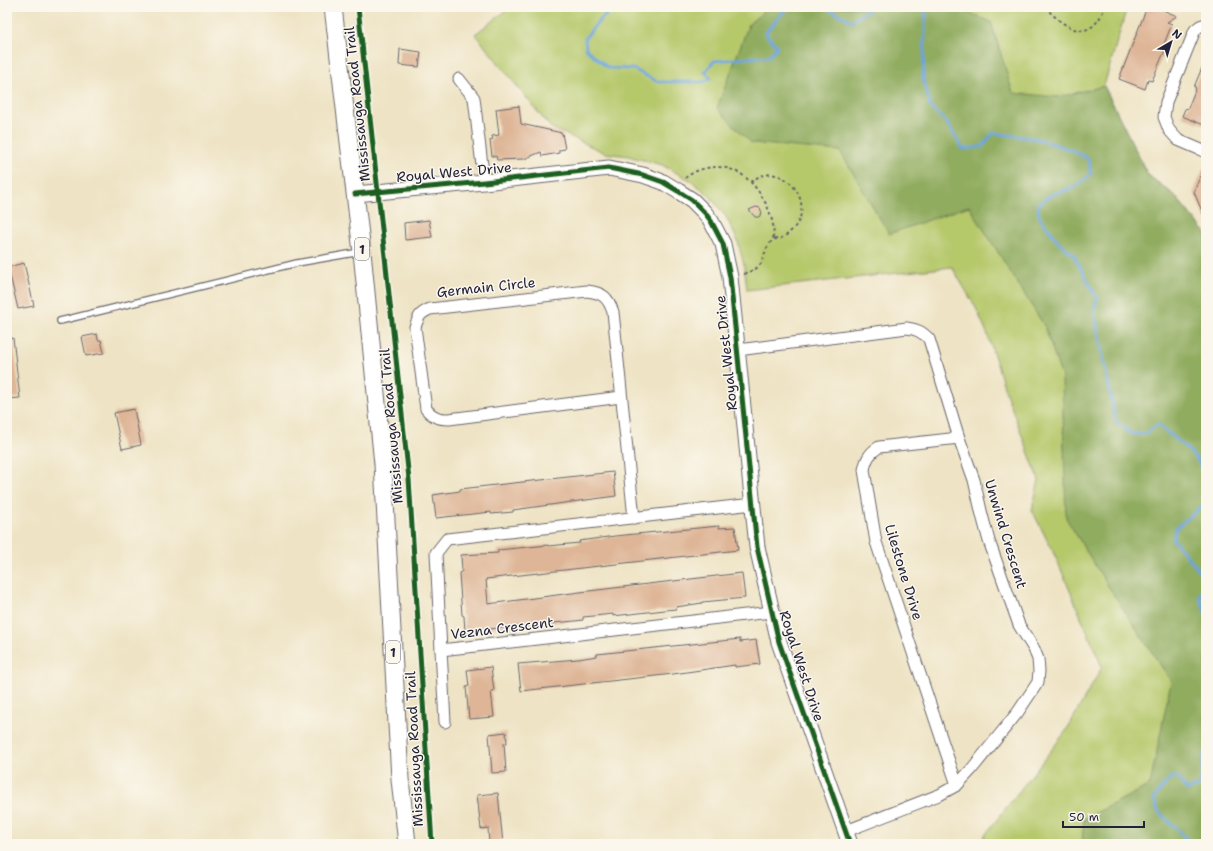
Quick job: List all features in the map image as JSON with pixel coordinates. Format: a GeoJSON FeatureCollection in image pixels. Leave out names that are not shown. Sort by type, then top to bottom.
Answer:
{"type":"FeatureCollection","features":[{"type":"Feature","properties":{"kind":"main road","name":"1"},"geometry":{"type":"LineString","coordinates":[[333,7],[356,194],[383,464],[400,771],[407,844]]}},
{"type":"Feature","properties":{"kind":"street"},"geometry":{"type":"LineString","coordinates":[[1206,24],[1195,30],[1166,102],[1164,117],[1169,130],[1178,140],[1206,152]]}},
{"type":"Feature","properties":{"kind":"street"},"geometry":{"type":"LineString","coordinates":[[459,79],[474,98],[484,182]]}},
{"type":"Feature","properties":{"kind":"street","name":"Royal West Drive"},"geometry":{"type":"LineString","coordinates":[[356,194],[609,168],[643,175],[663,182],[692,200],[705,213],[723,244],[730,277],[757,547],[771,612],[779,642],[848,838]]}},
{"type":"Feature","properties":{"kind":"street","name":"Germain Circle"},"geometry":{"type":"LineString","coordinates":[[621,398],[449,419],[440,419],[432,416],[426,409],[415,327],[418,318],[421,313],[430,309],[587,291],[597,292],[604,296],[610,303],[613,312],[634,518]]}},
{"type":"Feature","properties":{"kind":"street","name":"Unwind Crescent"},"geometry":{"type":"LineString","coordinates":[[738,350],[908,328],[916,329],[929,339],[959,438],[974,480],[982,515],[1000,570],[1019,625],[1034,649],[1038,660],[1040,671],[1038,682],[1018,712],[957,785],[848,838]]}},
{"type":"Feature","properties":{"kind":"street","name":"Lilestone Drive"},"geometry":{"type":"LineString","coordinates":[[957,785],[876,542],[864,470],[869,455],[879,447],[959,438]]}},
{"type":"Feature","properties":{"kind":"street","name":"Vezna Crescent"},"geometry":{"type":"LineString","coordinates":[[753,504],[447,539],[436,553],[441,650],[771,612]]}},
{"type":"Feature","properties":{"kind":"street"},"geometry":{"type":"LineString","coordinates":[[441,650],[445,722]]}},
{"type":"Feature","properties":{"kind":"lane"},"geometry":{"type":"LineString","coordinates":[[60,321],[297,263],[362,252]]}},
{"type":"Feature","properties":{"kind":"path"},"geometry":{"type":"LineString","coordinates":[[1046,7],[1054,16],[1067,26],[1077,30],[1091,28],[1098,22],[1105,7]]}},
{"type":"Feature","properties":{"kind":"path"},"geometry":{"type":"LineString","coordinates":[[685,178],[696,170],[719,167],[740,173],[750,183],[766,204],[772,223],[773,239],[768,246],[761,264],[744,274]]}},
{"type":"Feature","properties":{"kind":"path"},"geometry":{"type":"LineString","coordinates":[[750,183],[766,175],[774,175],[788,180],[798,192],[802,206],[800,219],[787,235],[782,238],[773,239]]}},
{"type":"Feature","properties":{"kind":"green space"},"geometry":{"type":"Polygon","coordinates":[[[511,7],[1127,7],[1104,86],[1148,175],[1174,195],[1206,233],[1206,844],[978,844],[1066,731],[1102,667],[1057,560],[1032,510],[1039,480],[1007,396],[987,333],[976,308],[952,267],[747,290],[744,265],[737,239],[726,217],[709,195],[690,180],[662,165],[628,156],[605,153],[550,127],[475,34],[511,7]]]}},
{"type":"Feature","properties":{"kind":"green space"},"geometry":{"type":"Polygon","coordinates":[[[768,7],[956,7],[991,22],[1013,93],[1058,97],[1104,86],[1148,175],[1174,195],[1206,233],[1206,844],[1082,844],[1084,819],[1150,785],[1171,681],[1106,583],[1066,518],[1062,378],[1045,327],[969,206],[889,234],[840,151],[751,143],[717,108],[749,24],[768,7]]]}},
{"type":"Feature","properties":{"kind":"building"},"geometry":{"type":"Polygon","coordinates":[[[1147,7],[1156,7],[1177,16],[1167,22],[1172,24],[1164,44],[1167,45],[1152,81],[1148,80],[1145,89],[1119,79],[1147,7]]]}},
{"type":"Feature","properties":{"kind":"building"},"geometry":{"type":"Polygon","coordinates":[[[400,49],[421,52],[419,67],[399,65],[400,49]]]}},
{"type":"Feature","properties":{"kind":"building"},"geometry":{"type":"Polygon","coordinates":[[[1206,58],[1206,120],[1204,125],[1182,116],[1185,109],[1188,108],[1196,88],[1194,87],[1206,58]]]}},
{"type":"Feature","properties":{"kind":"building"},"geometry":{"type":"Polygon","coordinates":[[[519,106],[521,124],[562,133],[565,149],[559,150],[559,153],[542,156],[541,152],[524,159],[497,160],[496,156],[492,156],[490,140],[493,139],[492,136],[499,135],[496,109],[519,106]]]}},
{"type":"Feature","properties":{"kind":"building"},"geometry":{"type":"Polygon","coordinates":[[[1206,162],[1206,221],[1194,192],[1206,162]]]}},
{"type":"Feature","properties":{"kind":"building"},"geometry":{"type":"Polygon","coordinates":[[[756,207],[760,208],[762,213],[759,217],[755,217],[749,210],[756,207]]]}},
{"type":"Feature","properties":{"kind":"building"},"geometry":{"type":"Polygon","coordinates":[[[429,220],[432,237],[405,240],[404,223],[429,220]]]}},
{"type":"Feature","properties":{"kind":"building"},"geometry":{"type":"Polygon","coordinates":[[[24,263],[34,306],[18,309],[8,267],[24,263]]]}},
{"type":"Feature","properties":{"kind":"building"},"geometry":{"type":"Polygon","coordinates":[[[97,334],[98,340],[101,340],[104,353],[86,356],[82,337],[97,334]]]}},
{"type":"Feature","properties":{"kind":"building"},"geometry":{"type":"Polygon","coordinates":[[[13,338],[20,398],[7,399],[7,339],[13,338]]]}},
{"type":"Feature","properties":{"kind":"building"},"geometry":{"type":"Polygon","coordinates":[[[134,409],[141,445],[122,449],[114,413],[134,409]]]}},
{"type":"Feature","properties":{"kind":"building"},"geometry":{"type":"Polygon","coordinates":[[[613,472],[616,496],[513,510],[513,512],[491,514],[491,512],[436,518],[433,495],[460,491],[460,489],[613,472]]]}},
{"type":"Feature","properties":{"kind":"building"},"geometry":{"type":"Polygon","coordinates":[[[719,526],[719,528],[735,527],[738,550],[486,579],[488,604],[742,573],[745,598],[702,602],[676,607],[676,609],[613,616],[613,614],[583,617],[583,620],[465,632],[464,616],[462,615],[459,573],[462,571],[461,555],[498,553],[498,550],[580,543],[579,541],[615,536],[719,526]]]}},
{"type":"Feature","properties":{"kind":"building"},"geometry":{"type":"Polygon","coordinates":[[[740,639],[740,642],[756,640],[760,664],[735,667],[735,665],[673,674],[521,691],[518,664],[578,659],[597,656],[597,654],[740,639]]]}},
{"type":"Feature","properties":{"kind":"building"},"geometry":{"type":"Polygon","coordinates":[[[491,667],[494,691],[491,691],[494,717],[469,719],[466,687],[469,686],[467,670],[491,667]]]}},
{"type":"Feature","properties":{"kind":"building"},"geometry":{"type":"Polygon","coordinates":[[[506,732],[507,743],[504,743],[506,772],[492,773],[489,734],[506,732]]]}},
{"type":"Feature","properties":{"kind":"building"},"geometry":{"type":"Polygon","coordinates":[[[498,793],[503,844],[489,844],[488,828],[481,829],[477,795],[498,793]]]}},
{"type":"Feature","properties":{"kind":"waterway"},"geometry":{"type":"LineString","coordinates":[[615,7],[599,21],[585,38],[586,49],[608,68],[633,69],[658,82],[703,82],[711,78],[705,72],[714,61],[769,56],[777,46],[765,33],[785,10],[790,7]]}},
{"type":"Feature","properties":{"kind":"waterway"},"geometry":{"type":"LineString","coordinates":[[824,7],[852,21],[870,8],[877,7]]}},
{"type":"Feature","properties":{"kind":"waterway"},"geometry":{"type":"LineString","coordinates":[[926,7],[923,80],[931,108],[946,122],[963,149],[982,147],[993,133],[1038,139],[1074,151],[1088,159],[1091,173],[1077,186],[1049,196],[1038,205],[1039,216],[1059,243],[1073,254],[1097,298],[1094,312],[1116,422],[1132,434],[1146,434],[1157,424],[1193,455],[1203,470],[1206,478]]}},
{"type":"Feature","properties":{"kind":"waterway"},"geometry":{"type":"LineString","coordinates":[[1206,503],[1176,528],[1173,539],[1206,579]]}},
{"type":"Feature","properties":{"kind":"waterway"},"geometry":{"type":"LineString","coordinates":[[1206,587],[1199,595],[1206,614]]}},
{"type":"Feature","properties":{"kind":"waterway"},"geometry":{"type":"LineString","coordinates":[[1188,844],[1189,841],[1158,811],[1154,798],[1171,777],[1177,777],[1187,790],[1197,787],[1202,776],[1204,755],[1206,751]]}},
{"type":"Feature","properties":{"kind":"cycle path","name":"Mississauga Road Trail"},"geometry":{"type":"LineString","coordinates":[[358,7],[409,479],[432,844]]}},
{"type":"Feature","properties":{"kind":"cycle path"},"geometry":{"type":"LineString","coordinates":[[355,194],[609,168],[643,175],[663,182],[692,200],[705,213],[723,244],[730,277],[757,547],[779,642],[850,844]]}}]}
